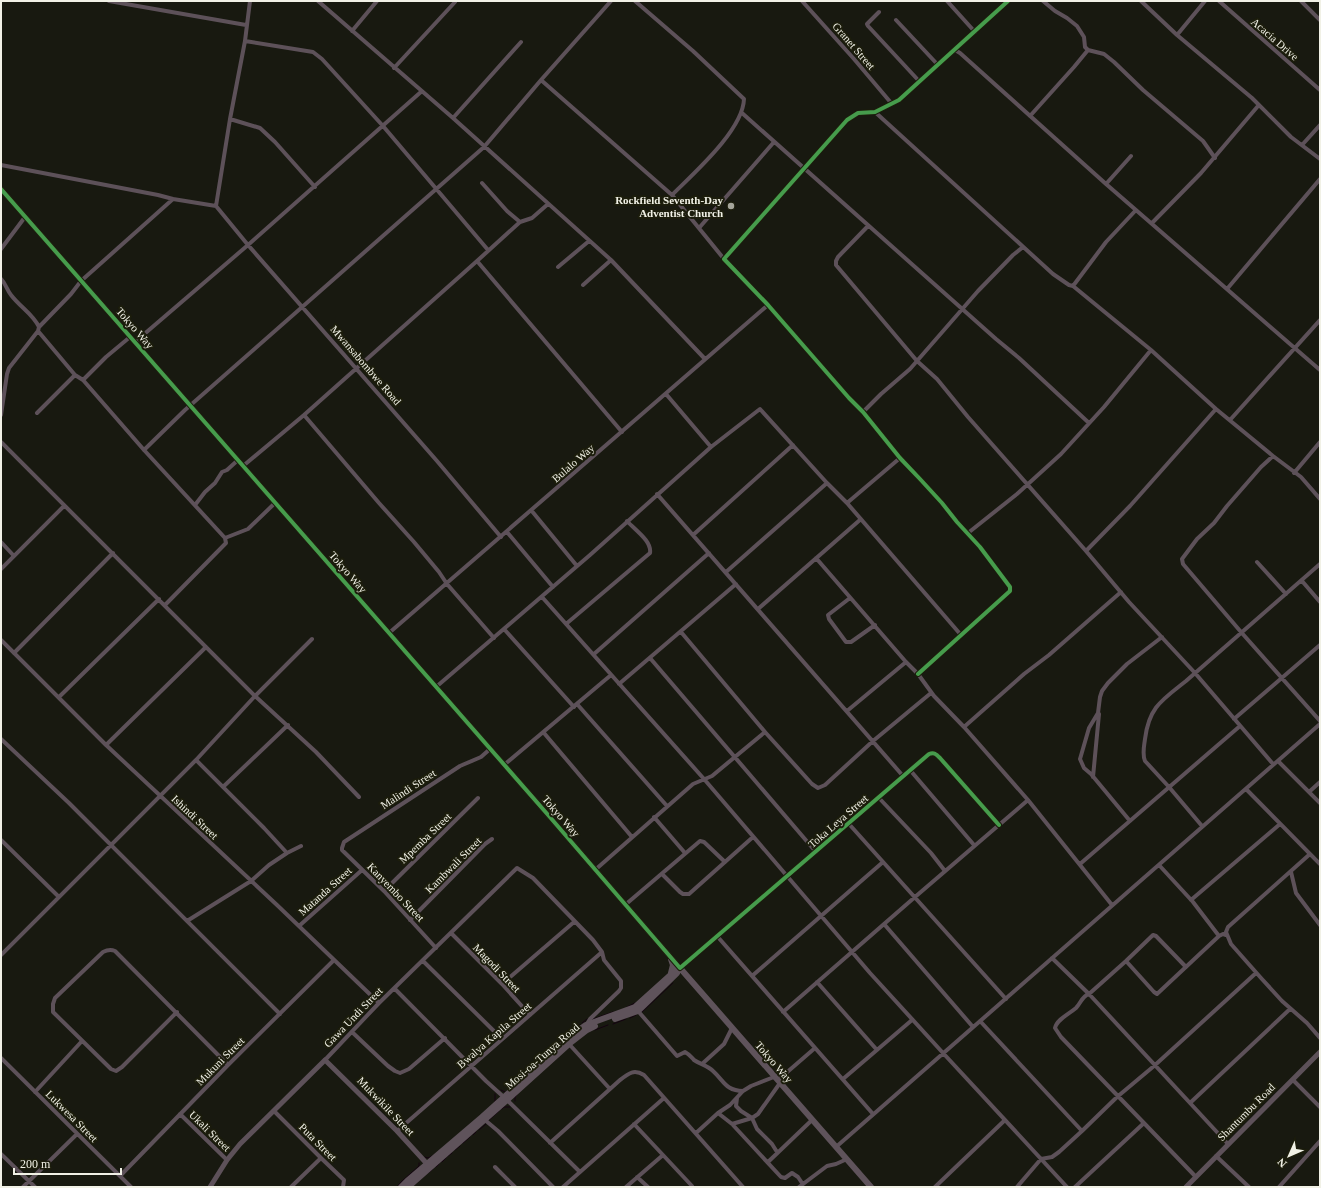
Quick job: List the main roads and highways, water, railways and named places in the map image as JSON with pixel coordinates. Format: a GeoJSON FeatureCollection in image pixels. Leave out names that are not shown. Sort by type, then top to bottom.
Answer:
{"type":"FeatureCollection","features":[{"type":"Feature","properties":{"kind":"main road"},"geometry":{"type":"LineString","coordinates":[[671,959],[673,965],[671,978],[679,976],[688,977]]}},
{"type":"Feature","properties":{"kind":"main road","name":"Mosi-oa-Tunya Road"},"geometry":{"type":"LineString","coordinates":[[408,1187],[429,1166],[586,1027],[638,1011],[680,968]]}},
{"type":"Feature","properties":{"kind":"main road","name":"Tokyo Way"},"geometry":{"type":"LineString","coordinates":[[680,968],[871,1187]]}},
{"type":"Feature","properties":{"kind":"main road","name":"Mosi-oa-Tunya Road"},"geometry":{"type":"LineString","coordinates":[[401,1187],[485,1120],[566,1040],[586,1027],[635,1007],[671,978]]}},
{"type":"Feature","properties":{"kind":"waterway"},"geometry":{"type":"LineString","coordinates":[[642,1012],[673,983]]}},
{"type":"Feature","properties":{"kind":"waterway"},"geometry":{"type":"LineString","coordinates":[[627,1007],[635,1003]]}},
{"type":"Feature","properties":{"kind":"waterway"},"geometry":{"type":"LineString","coordinates":[[593,1019],[613,1012]]}},
{"type":"Feature","properties":{"kind":"waterway"},"geometry":{"type":"LineString","coordinates":[[630,1018],[636,1015]]}},
{"type":"Feature","properties":{"kind":"waterway"},"geometry":{"type":"LineString","coordinates":[[582,1023],[587,1019]]}},
{"type":"Feature","properties":{"kind":"waterway"},"geometry":{"type":"LineString","coordinates":[[613,1024],[626,1019]]}},
{"type":"Feature","properties":{"kind":"waterway"},"geometry":{"type":"LineString","coordinates":[[595,1030],[608,1025]]}},
{"type":"Feature","properties":{"kind":"waterway"},"geometry":{"type":"LineString","coordinates":[[570,1033],[576,1028]]}},
{"type":"Feature","properties":{"kind":"waterway"},"geometry":{"type":"LineString","coordinates":[[561,1041],[566,1036]]}},
{"type":"Feature","properties":{"kind":"waterway"},"geometry":{"type":"LineString","coordinates":[[553,1048],[559,1043]]}},
{"type":"Feature","properties":{"kind":"waterway"},"geometry":{"type":"LineString","coordinates":[[540,1060],[550,1050]]}},
{"type":"Feature","properties":{"kind":"waterway"},"geometry":{"type":"LineString","coordinates":[[524,1075],[535,1065]]}},
{"type":"Feature","properties":{"kind":"waterway"},"geometry":{"type":"LineString","coordinates":[[508,1090],[517,1081]]}},
{"type":"Feature","properties":{"kind":"waterway"},"geometry":{"type":"LineString","coordinates":[[501,1090],[505,1092]]}},
{"type":"Feature","properties":{"kind":"waterway"},"geometry":{"type":"LineString","coordinates":[[495,1094],[495,1102]]}},
{"type":"Feature","properties":{"kind":"waterway"},"geometry":{"type":"LineString","coordinates":[[515,1101],[515,1097],[517,1095]]}},
{"type":"Feature","properties":{"kind":"waterway"},"geometry":{"type":"LineString","coordinates":[[502,1109],[504,1107],[510,1107]]}},
{"type":"Feature","properties":{"kind":"waterway"},"geometry":{"type":"LineString","coordinates":[[489,1120],[499,1111]]}},
{"type":"Feature","properties":{"kind":"waterway"},"geometry":{"type":"LineString","coordinates":[[479,1130],[486,1124]]}},
{"type":"Feature","properties":{"kind":"waterway"},"geometry":{"type":"LineString","coordinates":[[473,1135],[476,1132]]}},
{"type":"Feature","properties":{"kind":"waterway"},"geometry":{"type":"LineString","coordinates":[[463,1143],[470,1137]]}},
{"type":"Feature","properties":{"kind":"waterway"},"geometry":{"type":"LineString","coordinates":[[455,1150],[460,1146]]}},
{"type":"Feature","properties":{"kind":"waterway"},"geometry":{"type":"LineString","coordinates":[[448,1156],[452,1153]]}},
{"type":"Feature","properties":{"kind":"waterway"},"geometry":{"type":"LineString","coordinates":[[425,1157],[428,1158],[432,1156]]}},
{"type":"Feature","properties":{"kind":"waterway"},"geometry":{"type":"LineString","coordinates":[[442,1162],[446,1158]]}},
{"type":"Feature","properties":{"kind":"waterway"},"geometry":{"type":"LineString","coordinates":[[397,1187],[419,1166],[419,1163]]}},
{"type":"Feature","properties":{"kind":"waterway"},"geometry":{"type":"LineString","coordinates":[[436,1167],[439,1164]]}},
{"type":"Feature","properties":{"kind":"waterway"},"geometry":{"type":"LineString","coordinates":[[428,1173],[433,1169]]}},
{"type":"Feature","properties":{"kind":"place","name":"Rockfield Seventh-Day Adventist Church"},"geometry":{"type":"Point","coordinates":[731,206]}}]}
